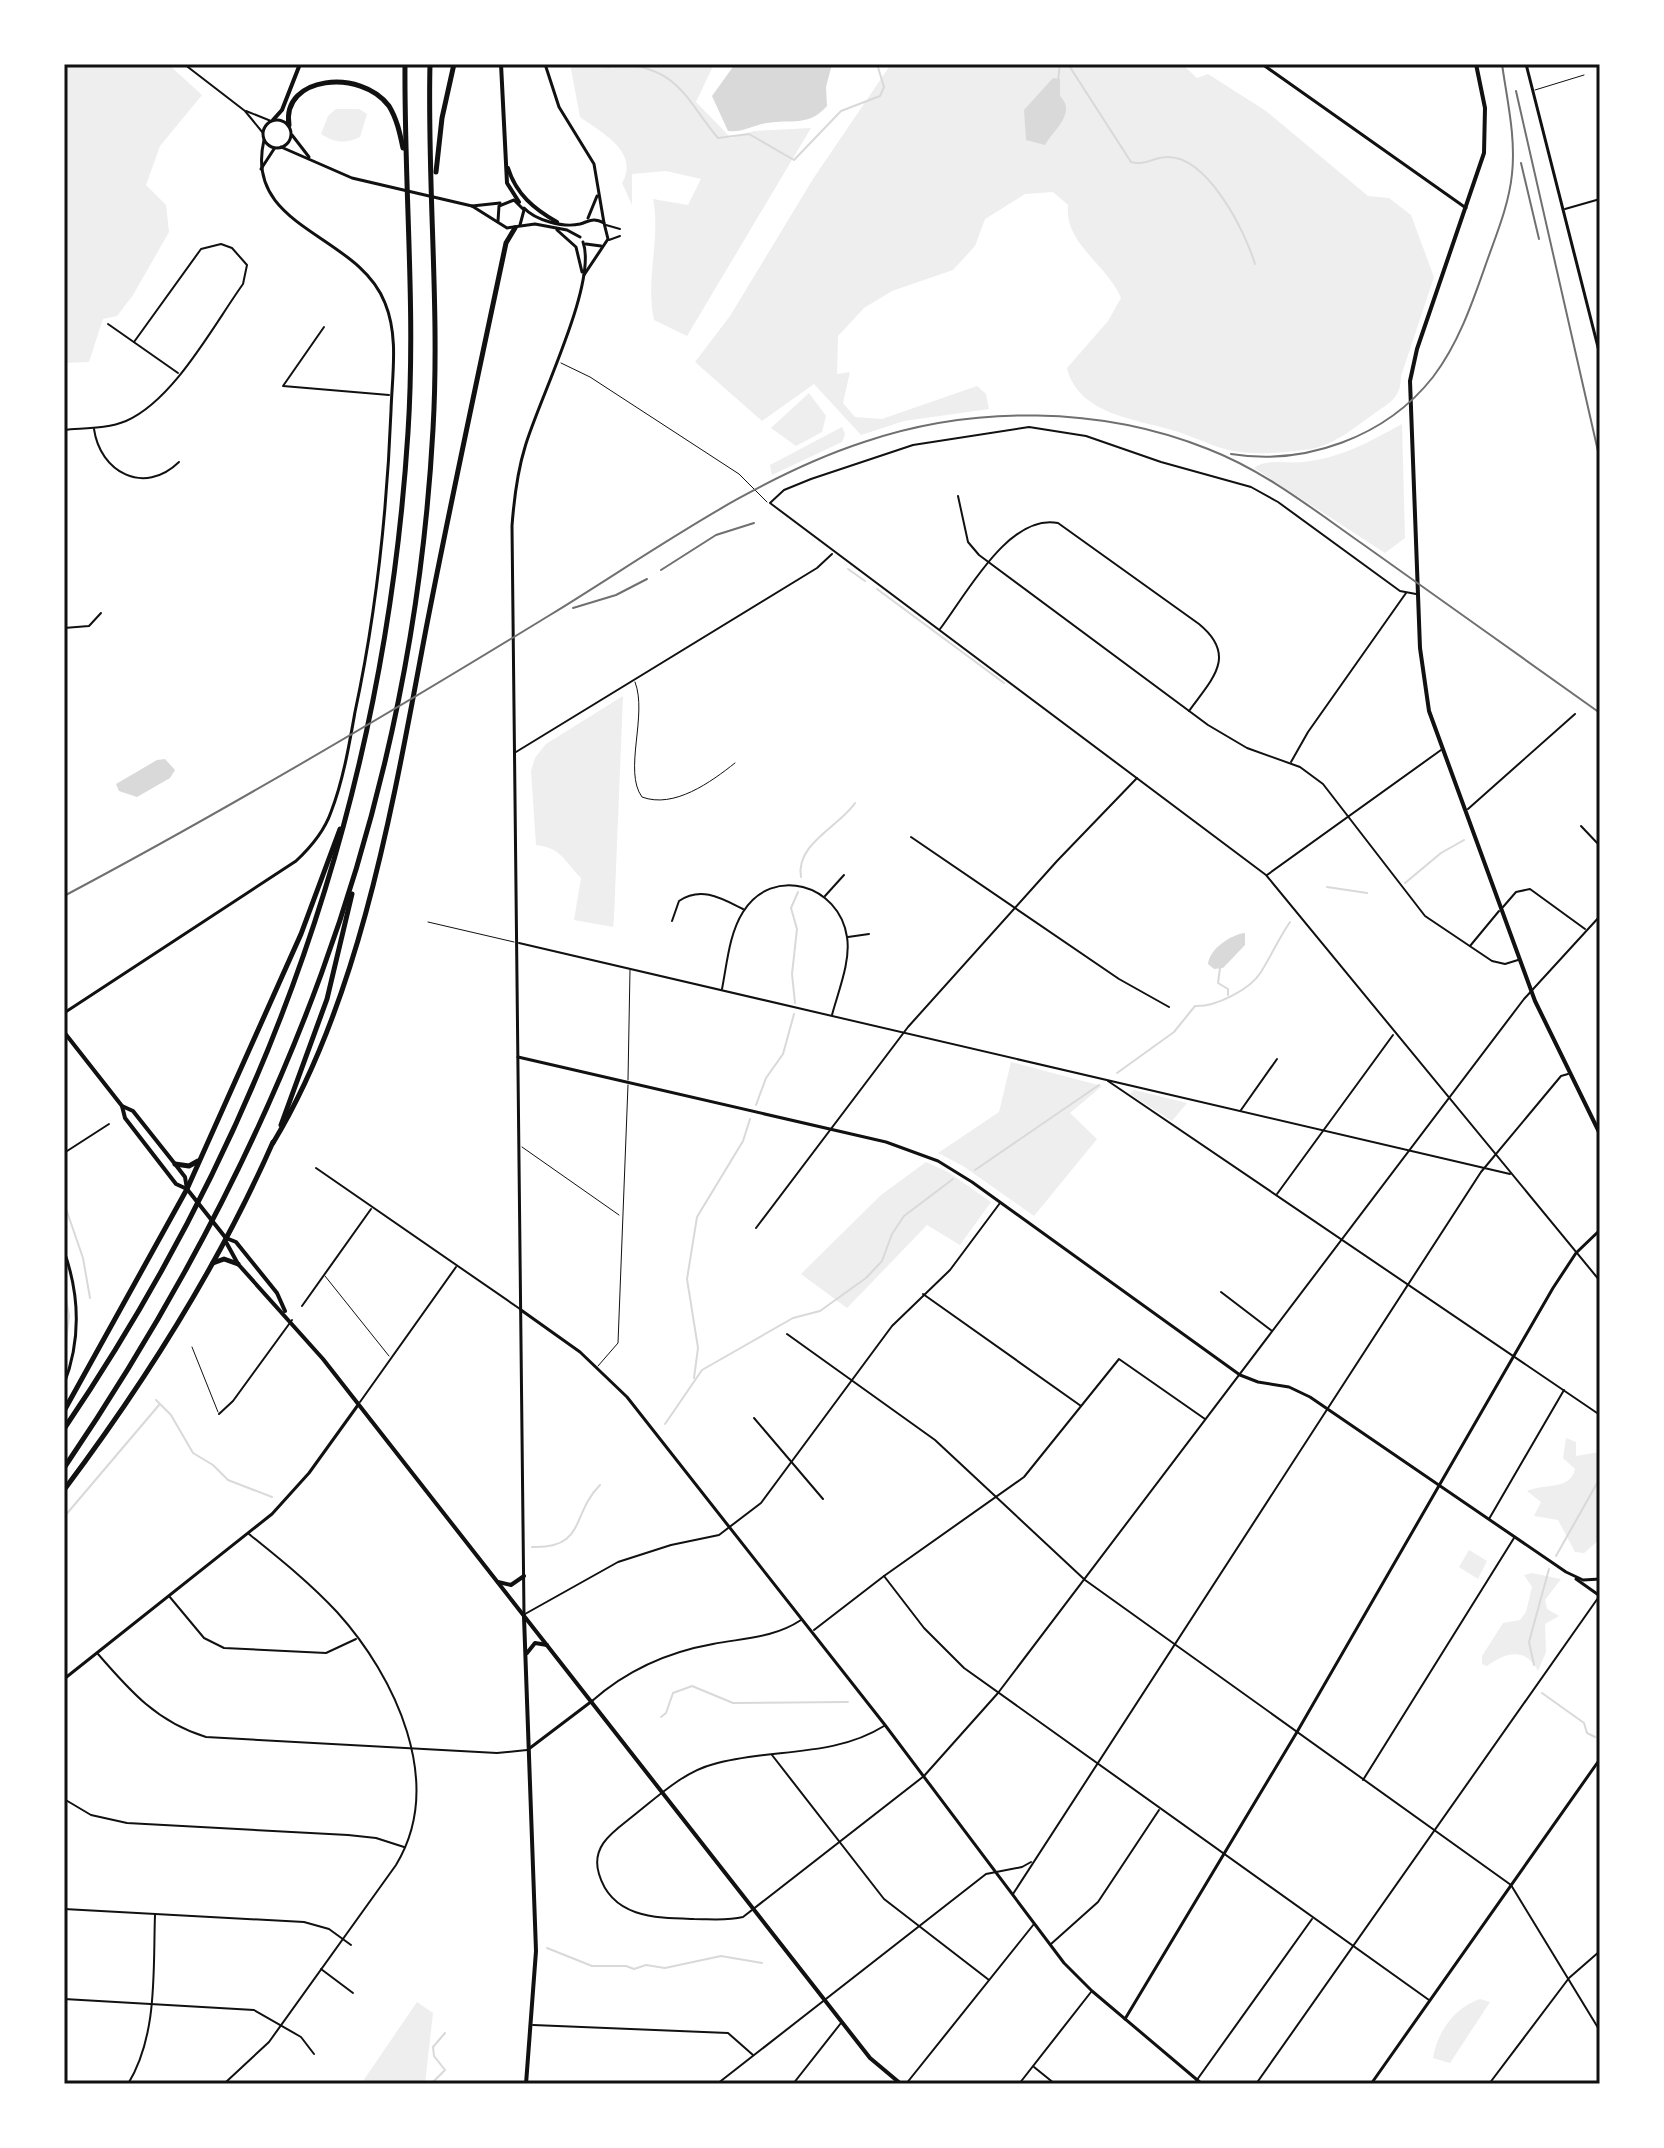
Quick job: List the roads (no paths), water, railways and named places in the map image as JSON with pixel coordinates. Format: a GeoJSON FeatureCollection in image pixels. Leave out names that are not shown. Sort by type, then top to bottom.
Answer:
{"type":"FeatureCollection","features":[{"type":"Feature","properties":{"kind":"highway"},"geometry":{"type":"LineString","coordinates":[[64,1429],[133,1322],[191,1219],[249,1100],[298,978],[324,898],[355,782],[386,633],[403,494],[411,329],[405,64]]}},
{"type":"Feature","properties":{"kind":"highway"},"geometry":{"type":"LineString","coordinates":[[273,1143],[327,999],[399,700],[423,548],[435,381],[430,64]]}},
{"type":"Feature","properties":{"kind":"highway"},"geometry":{"type":"LineString","coordinates":[[433,193],[442,118],[454,64]]}},
{"type":"Feature","properties":{"kind":"highway"},"geometry":{"type":"LineString","coordinates":[[289,125],[290,109],[308,90],[329,81],[358,83],[377,94],[392,111],[405,163]]}},
{"type":"Feature","properties":{"kind":"highway"},"geometry":{"type":"LineString","coordinates":[[64,1490],[143,1378],[209,1266],[319,1052],[360,930],[407,731],[504,251],[517,227]]}},
{"type":"Feature","properties":{"kind":"highway"},"geometry":{"type":"LineString","coordinates":[[64,1411],[187,1189],[301,934],[355,782]]}},
{"type":"Feature","properties":{"kind":"highway"},"geometry":{"type":"LineString","coordinates":[[64,1468],[152,1333],[222,1208],[300,1033],[359,863]]}},
{"type":"Feature","properties":{"kind":"highway"},"geometry":{"type":"LineString","coordinates":[[175,1164],[189,1166],[201,1157]]}},
{"type":"Feature","properties":{"kind":"highway"},"geometry":{"type":"LineString","coordinates":[[209,1266],[221,1259],[238,1264]]}},
{"type":"Feature","properties":{"kind":"main road"},"geometry":{"type":"LineString","coordinates":[[272,120],[282,110],[300,64]]}},
{"type":"Feature","properties":{"kind":"main road"},"geometry":{"type":"LineString","coordinates":[[501,64],[507,186],[519,202]]}},
{"type":"Feature","properties":{"kind":"main road"},"geometry":{"type":"LineString","coordinates":[[1476,64],[1485,108],[1486,142],[1417,349],[1410,381],[1423,676],[1441,750],[1531,992],[1568,1074],[1598,1125],[1600,1134]]}},
{"type":"Feature","properties":{"kind":"main road"},"geometry":{"type":"LineString","coordinates":[[508,166],[514,182],[531,205],[555,225]]}},
{"type":"Feature","properties":{"kind":"main road"},"geometry":{"type":"LineString","coordinates":[[64,1032],[122,1106],[125,1118],[176,1184],[187,1189],[225,1237],[236,1242],[277,1293],[286,1313]]}},
{"type":"Feature","properties":{"kind":"main road"},"geometry":{"type":"LineString","coordinates":[[122,1106],[133,1111],[175,1164],[185,1177],[187,1189]]}},
{"type":"Feature","properties":{"kind":"main road"},"geometry":{"type":"LineString","coordinates":[[225,1237],[227,1249],[238,1264],[269,1300],[286,1313],[359,1404],[841,2022],[876,2064],[903,2084]]}},
{"type":"Feature","properties":{"kind":"main road"},"geometry":{"type":"LineString","coordinates":[[498,1581],[515,1584],[524,1576]]}},
{"type":"Feature","properties":{"kind":"main road"},"geometry":{"type":"LineString","coordinates":[[524,1615],[536,1951],[533,2025],[526,2084]]}},
{"type":"Feature","properties":{"kind":"main road"},"geometry":{"type":"LineString","coordinates":[[527,1653],[535,1643],[550,1646]]}},
{"type":"Feature","properties":{"kind":"street"},"geometry":{"type":"LineString","coordinates":[[64,1013],[296,861],[326,824],[341,779],[370,633],[391,396],[393,330],[381,292],[356,264],[279,206],[267,191],[259,160],[263,133],[245,111],[184,64]]}},
{"type":"Feature","properties":{"kind":"street"},"geometry":{"type":"LineString","coordinates":[[545,64],[559,107],[594,164],[598,195],[609,234],[583,278]]}},
{"type":"Feature","properties":{"kind":"street"},"geometry":{"type":"LineString","coordinates":[[1262,64],[1466,208]]}},
{"type":"Feature","properties":{"kind":"street"},"geometry":{"type":"LineString","coordinates":[[1526,64],[1600,355]]}},
{"type":"Feature","properties":{"kind":"street"},"geometry":{"type":"LineString","coordinates":[[245,111],[289,125],[291,134],[309,157]]}},
{"type":"Feature","properties":{"kind":"street"},"geometry":{"type":"LineString","coordinates":[[263,133],[272,120]]}},
{"type":"Feature","properties":{"kind":"street"},"geometry":{"type":"LineString","coordinates":[[261,169],[291,134]]}},
{"type":"Feature","properties":{"kind":"street"},"geometry":{"type":"LineString","coordinates":[[264,140],[309,157],[345,176],[472,206],[505,228],[595,219],[620,229]]}},
{"type":"Feature","properties":{"kind":"street"},"geometry":{"type":"LineString","coordinates":[[598,195],[585,222],[583,278],[525,448],[515,494],[512,543],[524,1615],[618,1562],[671,1545],[715,1537],[761,1503],[892,1326],[962,1256],[1000,1202]]}},
{"type":"Feature","properties":{"kind":"street"},"geometry":{"type":"LineString","coordinates":[[1563,209],[1600,199]]}},
{"type":"Feature","properties":{"kind":"street"},"geometry":{"type":"LineString","coordinates":[[472,206],[519,202],[532,216],[555,225],[591,247],[620,236]]}},
{"type":"Feature","properties":{"kind":"street"},"geometry":{"type":"LineString","coordinates":[[498,221],[497,211],[502,203]]}},
{"type":"Feature","properties":{"kind":"street"},"geometry":{"type":"LineString","coordinates":[[517,227],[525,218],[524,208]]}},
{"type":"Feature","properties":{"kind":"street"},"geometry":{"type":"LineString","coordinates":[[555,225],[576,247],[583,278]]}},
{"type":"Feature","properties":{"kind":"street"},"geometry":{"type":"LineString","coordinates":[[64,430],[124,421],[143,411],[179,374],[243,284],[247,265],[232,248],[212,244],[201,249],[134,342]]}},
{"type":"Feature","properties":{"kind":"street"},"geometry":{"type":"LineString","coordinates":[[108,324],[179,374]]}},
{"type":"Feature","properties":{"kind":"street"},"geometry":{"type":"LineString","coordinates":[[324,327],[283,386],[391,396]]}},
{"type":"Feature","properties":{"kind":"street"},"geometry":{"type":"LineString","coordinates":[[93,427],[104,460],[131,478],[142,480],[163,475],[179,462]]}},
{"type":"Feature","properties":{"kind":"street"},"geometry":{"type":"LineString","coordinates":[[1417,594],[1406,593],[1251,487],[1055,429],[1004,429],[913,445],[797,485],[773,497],[770,503],[1266,875],[1600,1281]]}},
{"type":"Feature","properties":{"kind":"street"},"geometry":{"type":"LineString","coordinates":[[958,496],[968,542],[989,563],[1189,712],[1238,744],[1290,763],[1323,784],[1417,908],[1441,930],[1496,963],[1519,960]]}},
{"type":"Feature","properties":{"kind":"street"},"geometry":{"type":"LineString","coordinates":[[939,630],[1007,541],[1023,527],[1044,521],[1058,523],[1199,624],[1214,639],[1220,661],[1212,681],[1189,712]]}},
{"type":"Feature","properties":{"kind":"street"},"geometry":{"type":"LineString","coordinates":[[514,754],[817,568],[833,553]]}},
{"type":"Feature","properties":{"kind":"street"},"geometry":{"type":"LineString","coordinates":[[1290,763],[1308,732],[1406,593]]}},
{"type":"Feature","properties":{"kind":"street"},"geometry":{"type":"LineString","coordinates":[[64,634],[64,628],[89,626],[101,613]]}},
{"type":"Feature","properties":{"kind":"street"},"geometry":{"type":"LineString","coordinates":[[1464,812],[1575,714]]}},
{"type":"Feature","properties":{"kind":"street"},"geometry":{"type":"LineString","coordinates":[[1266,875],[1441,750]]}},
{"type":"Feature","properties":{"kind":"street"},"geometry":{"type":"LineString","coordinates":[[756,1228],[904,1033],[1016,907],[1138,778]]}},
{"type":"Feature","properties":{"kind":"street"},"geometry":{"type":"LineString","coordinates":[[1581,826],[1600,846]]}},
{"type":"Feature","properties":{"kind":"street"},"geometry":{"type":"LineString","coordinates":[[911,837],[1119,979],[1169,1007]]}},
{"type":"Feature","properties":{"kind":"street"},"geometry":{"type":"LineString","coordinates":[[824,896],[844,875]]}},
{"type":"Feature","properties":{"kind":"street"},"geometry":{"type":"LineString","coordinates":[[721,991],[735,930],[744,909],[761,893],[786,884],[805,886],[824,896],[841,919],[847,937],[832,1016]]}},
{"type":"Feature","properties":{"kind":"street"},"geometry":{"type":"LineString","coordinates":[[1469,947],[1522,889],[1534,891],[1586,930]]}},
{"type":"Feature","properties":{"kind":"street"},"geometry":{"type":"LineString","coordinates":[[672,921],[679,901],[697,893],[712,895],[744,909]]}},
{"type":"Feature","properties":{"kind":"street"},"geometry":{"type":"LineString","coordinates":[[885,1725],[846,1744],[711,1764],[663,1793],[611,1833],[601,1846],[597,1870],[607,1892],[621,1905],[642,1916],[727,1920],[754,1910],[924,1776],[998,1693],[1531,992],[1600,916]]}},
{"type":"Feature","properties":{"kind":"street"},"geometry":{"type":"LineString","coordinates":[[847,937],[869,934]]}},
{"type":"Feature","properties":{"kind":"street"},"geometry":{"type":"LineString","coordinates":[[516,942],[1511,1175]]}},
{"type":"Feature","properties":{"kind":"street"},"geometry":{"type":"LineString","coordinates":[[1276,1195],[1395,1034]]}},
{"type":"Feature","properties":{"kind":"street"},"geometry":{"type":"LineString","coordinates":[[518,1057],[832,1130],[928,1156],[1000,1202],[1240,1375],[1258,1382],[1297,1389],[1600,1596],[1256,2084]]}},
{"type":"Feature","properties":{"kind":"street"},"geometry":{"type":"LineString","coordinates":[[1240,1111],[1277,1059]]}},
{"type":"Feature","properties":{"kind":"street"},"geometry":{"type":"LineString","coordinates":[[1013,1894],[1484,1167],[1561,1076],[1568,1074]]}},
{"type":"Feature","properties":{"kind":"street"},"geometry":{"type":"LineString","coordinates":[[1107,1080],[1600,1415]]}},
{"type":"Feature","properties":{"kind":"street"},"geometry":{"type":"LineString","coordinates":[[64,1153],[109,1124]]}},
{"type":"Feature","properties":{"kind":"street"},"geometry":{"type":"LineString","coordinates":[[316,1168],[598,1366],[627,1397],[812,1631],[1051,1944],[1092,1991],[1198,2083],[1313,1918]]}},
{"type":"Feature","properties":{"kind":"street"},"geometry":{"type":"LineString","coordinates":[[302,1306],[372,1208]]}},
{"type":"Feature","properties":{"kind":"street"},"geometry":{"type":"LineString","coordinates":[[1125,2019],[1225,1856],[1576,1253],[1600,1230]]}},
{"type":"Feature","properties":{"kind":"street"},"geometry":{"type":"LineString","coordinates":[[64,1251],[77,1313],[73,1357],[64,1384]]}},
{"type":"Feature","properties":{"kind":"street"},"geometry":{"type":"LineString","coordinates":[[64,1679],[249,1534],[297,1488],[457,1266]]}},
{"type":"Feature","properties":{"kind":"street"},"geometry":{"type":"LineString","coordinates":[[1221,1292],[1273,1332]]}},
{"type":"Feature","properties":{"kind":"street"},"geometry":{"type":"LineString","coordinates":[[923,1294],[1082,1407]]}},
{"type":"Feature","properties":{"kind":"street"},"geometry":{"type":"LineString","coordinates":[[219,1414],[233,1401],[292,1320]]}},
{"type":"Feature","properties":{"kind":"street"},"geometry":{"type":"LineString","coordinates":[[787,1334],[935,1440],[1085,1580],[1511,1885],[1600,2031]]}},
{"type":"Feature","properties":{"kind":"street"},"geometry":{"type":"LineString","coordinates":[[812,1631],[1036,1466],[1119,1359],[1206,1420]]}},
{"type":"Feature","properties":{"kind":"street"},"geometry":{"type":"LineString","coordinates":[[1489,1520],[1564,1390]]}},
{"type":"Feature","properties":{"kind":"street"},"geometry":{"type":"LineString","coordinates":[[754,1418],[823,1499]]}},
{"type":"Feature","properties":{"kind":"street"},"geometry":{"type":"LineString","coordinates":[[226,2083],[262,2050],[405,1848],[418,1797],[412,1748],[385,1683],[357,1638],[318,1592],[249,1534]]}},
{"type":"Feature","properties":{"kind":"street"},"geometry":{"type":"LineString","coordinates":[[1363,1780],[1514,1537]]}},
{"type":"Feature","properties":{"kind":"street"},"geometry":{"type":"LineString","coordinates":[[1566,1572],[1583,1580],[1600,1579]]}},
{"type":"Feature","properties":{"kind":"street"},"geometry":{"type":"LineString","coordinates":[[884,1576],[948,1654],[998,1693],[1430,2001]]}},
{"type":"Feature","properties":{"kind":"street"},"geometry":{"type":"LineString","coordinates":[[169,1596],[204,1638],[224,1648],[326,1653],[357,1638]]}},
{"type":"Feature","properties":{"kind":"street"},"geometry":{"type":"LineString","coordinates":[[97,1653],[144,1705],[191,1732],[220,1738],[523,1752],[630,1673],[674,1653],[775,1634],[802,1619]]}},
{"type":"Feature","properties":{"kind":"street"},"geometry":{"type":"LineString","coordinates":[[771,1755],[880,1895],[989,1980]]}},
{"type":"Feature","properties":{"kind":"street"},"geometry":{"type":"LineString","coordinates":[[1371,2084],[1600,1759]]}},
{"type":"Feature","properties":{"kind":"street"},"geometry":{"type":"LineString","coordinates":[[64,1799],[91,1815],[127,1823],[348,1835],[376,1838],[405,1848]]}},
{"type":"Feature","properties":{"kind":"street"},"geometry":{"type":"LineString","coordinates":[[1051,1944],[1098,1902],[1160,1809]]}},
{"type":"Feature","properties":{"kind":"street"},"geometry":{"type":"LineString","coordinates":[[717,2084],[986,1874],[1022,1867],[1032,1861]]}},
{"type":"Feature","properties":{"kind":"street"},"geometry":{"type":"LineString","coordinates":[[64,1909],[304,1922],[321,1925],[351,1945]]}},
{"type":"Feature","properties":{"kind":"street"},"geometry":{"type":"LineString","coordinates":[[128,2084],[146,2042],[155,1914]]}},
{"type":"Feature","properties":{"kind":"street"},"geometry":{"type":"LineString","coordinates":[[903,2084],[1035,1924]]}},
{"type":"Feature","properties":{"kind":"street"},"geometry":{"type":"LineString","coordinates":[[1489,2084],[1569,1978],[1600,1951]]}},
{"type":"Feature","properties":{"kind":"street"},"geometry":{"type":"LineString","coordinates":[[320,1969],[353,1993]]}},
{"type":"Feature","properties":{"kind":"street"},"geometry":{"type":"LineString","coordinates":[[1019,2084],[1092,1991]]}},
{"type":"Feature","properties":{"kind":"street"},"geometry":{"type":"LineString","coordinates":[[64,1999],[244,2008],[281,2024],[306,2042],[314,2054]]}},
{"type":"Feature","properties":{"kind":"street"},"geometry":{"type":"LineString","coordinates":[[793,2084],[841,2022]]}},
{"type":"Feature","properties":{"kind":"street"},"geometry":{"type":"LineString","coordinates":[[533,2025],[728,2033],[753,2056]]}},
{"type":"Feature","properties":{"kind":"street"},"geometry":{"type":"LineString","coordinates":[[1033,2066],[1055,2084]]}},
{"type":"Feature","properties":{"kind":"lane"},"geometry":{"type":"LineString","coordinates":[[1533,91],[1584,75]]}},
{"type":"Feature","properties":{"kind":"lane"},"geometry":{"type":"LineString","coordinates":[[556,361],[590,377],[739,474],[770,503]]}},
{"type":"Feature","properties":{"kind":"lane"},"geometry":{"type":"LineString","coordinates":[[634,680],[640,701],[636,783],[642,797],[660,799],[690,792],[708,784],[735,763]]}},
{"type":"Feature","properties":{"kind":"lane"},"geometry":{"type":"LineString","coordinates":[[428,922],[516,942]]}},
{"type":"Feature","properties":{"kind":"lane"},"geometry":{"type":"LineString","coordinates":[[598,1366],[618,1343],[630,970]]}},
{"type":"Feature","properties":{"kind":"lane"},"geometry":{"type":"LineString","coordinates":[[519,1145],[621,1217]]}},
{"type":"Feature","properties":{"kind":"lane"},"geometry":{"type":"LineString","coordinates":[[324,1275],[391,1358]]}},
{"type":"Feature","properties":{"kind":"lane"},"geometry":{"type":"LineString","coordinates":[[192,1347],[207,1391],[219,1414]]}},
{"type":"Feature","properties":{"kind":"waterway"},"geometry":{"type":"LineString","coordinates":[[595,64],[609,67],[611,64]]}},
{"type":"Feature","properties":{"kind":"waterway"},"geometry":{"type":"LineString","coordinates":[[624,64],[643,67],[670,80],[689,99],[718,138],[749,134],[794,160],[841,111],[880,96],[884,87],[877,64]]}},
{"type":"Feature","properties":{"kind":"waterway"},"geometry":{"type":"LineString","coordinates":[[1058,81],[1060,64]]}},
{"type":"Feature","properties":{"kind":"waterway"},"geometry":{"type":"LineString","coordinates":[[1068,64],[1131,162],[1168,157],[1183,160],[1210,182],[1234,216],[1255,264]]}},
{"type":"Feature","properties":{"kind":"waterway"},"geometry":{"type":"LineString","coordinates":[[848,569],[865,581]]}},
{"type":"Feature","properties":{"kind":"waterway"},"geometry":{"type":"LineString","coordinates":[[877,589],[1004,683]]}},
{"type":"Feature","properties":{"kind":"waterway"},"geometry":{"type":"LineString","coordinates":[[801,877],[801,865],[811,845],[855,803]]}},
{"type":"Feature","properties":{"kind":"waterway"},"geometry":{"type":"LineString","coordinates":[[1405,883],[1441,853],[1464,840]]}},
{"type":"Feature","properties":{"kind":"waterway"},"geometry":{"type":"LineString","coordinates":[[1327,887],[1367,893]]}},
{"type":"Feature","properties":{"kind":"waterway"},"geometry":{"type":"LineString","coordinates":[[795,1003],[792,974],[797,929],[791,908],[798,892]]}},
{"type":"Feature","properties":{"kind":"waterway"},"geometry":{"type":"LineString","coordinates":[[1117,1073],[1174,1032],[1195,1006],[1222,1000],[1256,979],[1290,922]]}},
{"type":"Feature","properties":{"kind":"waterway"},"geometry":{"type":"LineString","coordinates":[[1220,968],[1218,983],[1228,989],[1228,995]]}},
{"type":"Feature","properties":{"kind":"waterway"},"geometry":{"type":"LineString","coordinates":[[756,1105],[766,1078],[783,1054],[794,1014]]}},
{"type":"Feature","properties":{"kind":"waterway"},"geometry":{"type":"LineString","coordinates":[[975,1170],[1099,1085]]}},
{"type":"Feature","properties":{"kind":"waterway"},"geometry":{"type":"LineString","coordinates":[[694,1378],[698,1348],[687,1279],[697,1217],[743,1141],[750,1119]]}},
{"type":"Feature","properties":{"kind":"waterway"},"geometry":{"type":"LineString","coordinates":[[665,1424],[702,1370],[793,1318],[820,1311],[866,1278],[882,1261],[892,1234],[904,1216],[953,1179]]}},
{"type":"Feature","properties":{"kind":"waterway"},"geometry":{"type":"LineString","coordinates":[[64,1203],[83,1258],[90,1298]]}},
{"type":"Feature","properties":{"kind":"waterway"},"geometry":{"type":"LineString","coordinates":[[64,1287],[69,1316],[64,1360]]}},
{"type":"Feature","properties":{"kind":"waterway"},"geometry":{"type":"LineString","coordinates":[[156,1400],[171,1415],[193,1453],[213,1465],[228,1480],[272,1497]]}},
{"type":"Feature","properties":{"kind":"waterway"},"geometry":{"type":"LineString","coordinates":[[64,1517],[159,1405]]}},
{"type":"Feature","properties":{"kind":"waterway"},"geometry":{"type":"LineString","coordinates":[[1556,1556],[1600,1478]]}},
{"type":"Feature","properties":{"kind":"waterway"},"geometry":{"type":"LineString","coordinates":[[532,1547],[549,1546],[570,1536],[600,1485]]}},
{"type":"Feature","properties":{"kind":"waterway"},"geometry":{"type":"LineString","coordinates":[[1534,1665],[1529,1642],[1549,1569]]}},
{"type":"Feature","properties":{"kind":"waterway"},"geometry":{"type":"LineString","coordinates":[[661,1717],[666,1713],[673,1693],[692,1686],[733,1703],[848,1702]]}},
{"type":"Feature","properties":{"kind":"waterway"},"geometry":{"type":"LineString","coordinates":[[1542,1693],[1584,1723],[1587,1733],[1595,1737]]}},
{"type":"Feature","properties":{"kind":"waterway"},"geometry":{"type":"LineString","coordinates":[[547,1948],[592,1966],[626,1966],[634,1969],[646,1965],[665,1968],[721,1956],[762,1963]]}},
{"type":"Feature","properties":{"kind":"waterway"},"geometry":{"type":"LineString","coordinates":[[431,2084],[445,2070],[434,2056],[433,2047],[445,2033]]}},
{"type":"Feature","properties":{"kind":"railway"},"geometry":{"type":"LineString","coordinates":[[1231,454],[1259,457],[1287,455],[1315,451],[1342,442],[1392,416],[1433,377],[1458,336],[1471,306],[1502,218],[1510,185],[1512,132],[1502,64]]}},
{"type":"Feature","properties":{"kind":"railway"},"geometry":{"type":"LineString","coordinates":[[1516,91],[1600,460]]}},
{"type":"Feature","properties":{"kind":"railway"},"geometry":{"type":"LineString","coordinates":[[1521,163],[1539,239]]}},
{"type":"Feature","properties":{"kind":"railway"},"geometry":{"type":"LineString","coordinates":[[64,896],[370,724],[741,497],[781,476],[864,442],[949,421],[993,417],[1081,418],[1167,435],[1229,458],[1308,505],[1600,713]]}},
{"type":"Feature","properties":{"kind":"railway"},"geometry":{"type":"LineString","coordinates":[[661,570],[716,535],[754,523]]}},
{"type":"Feature","properties":{"kind":"railway"},"geometry":{"type":"LineString","coordinates":[[573,608],[616,595],[647,579]]}}]}
